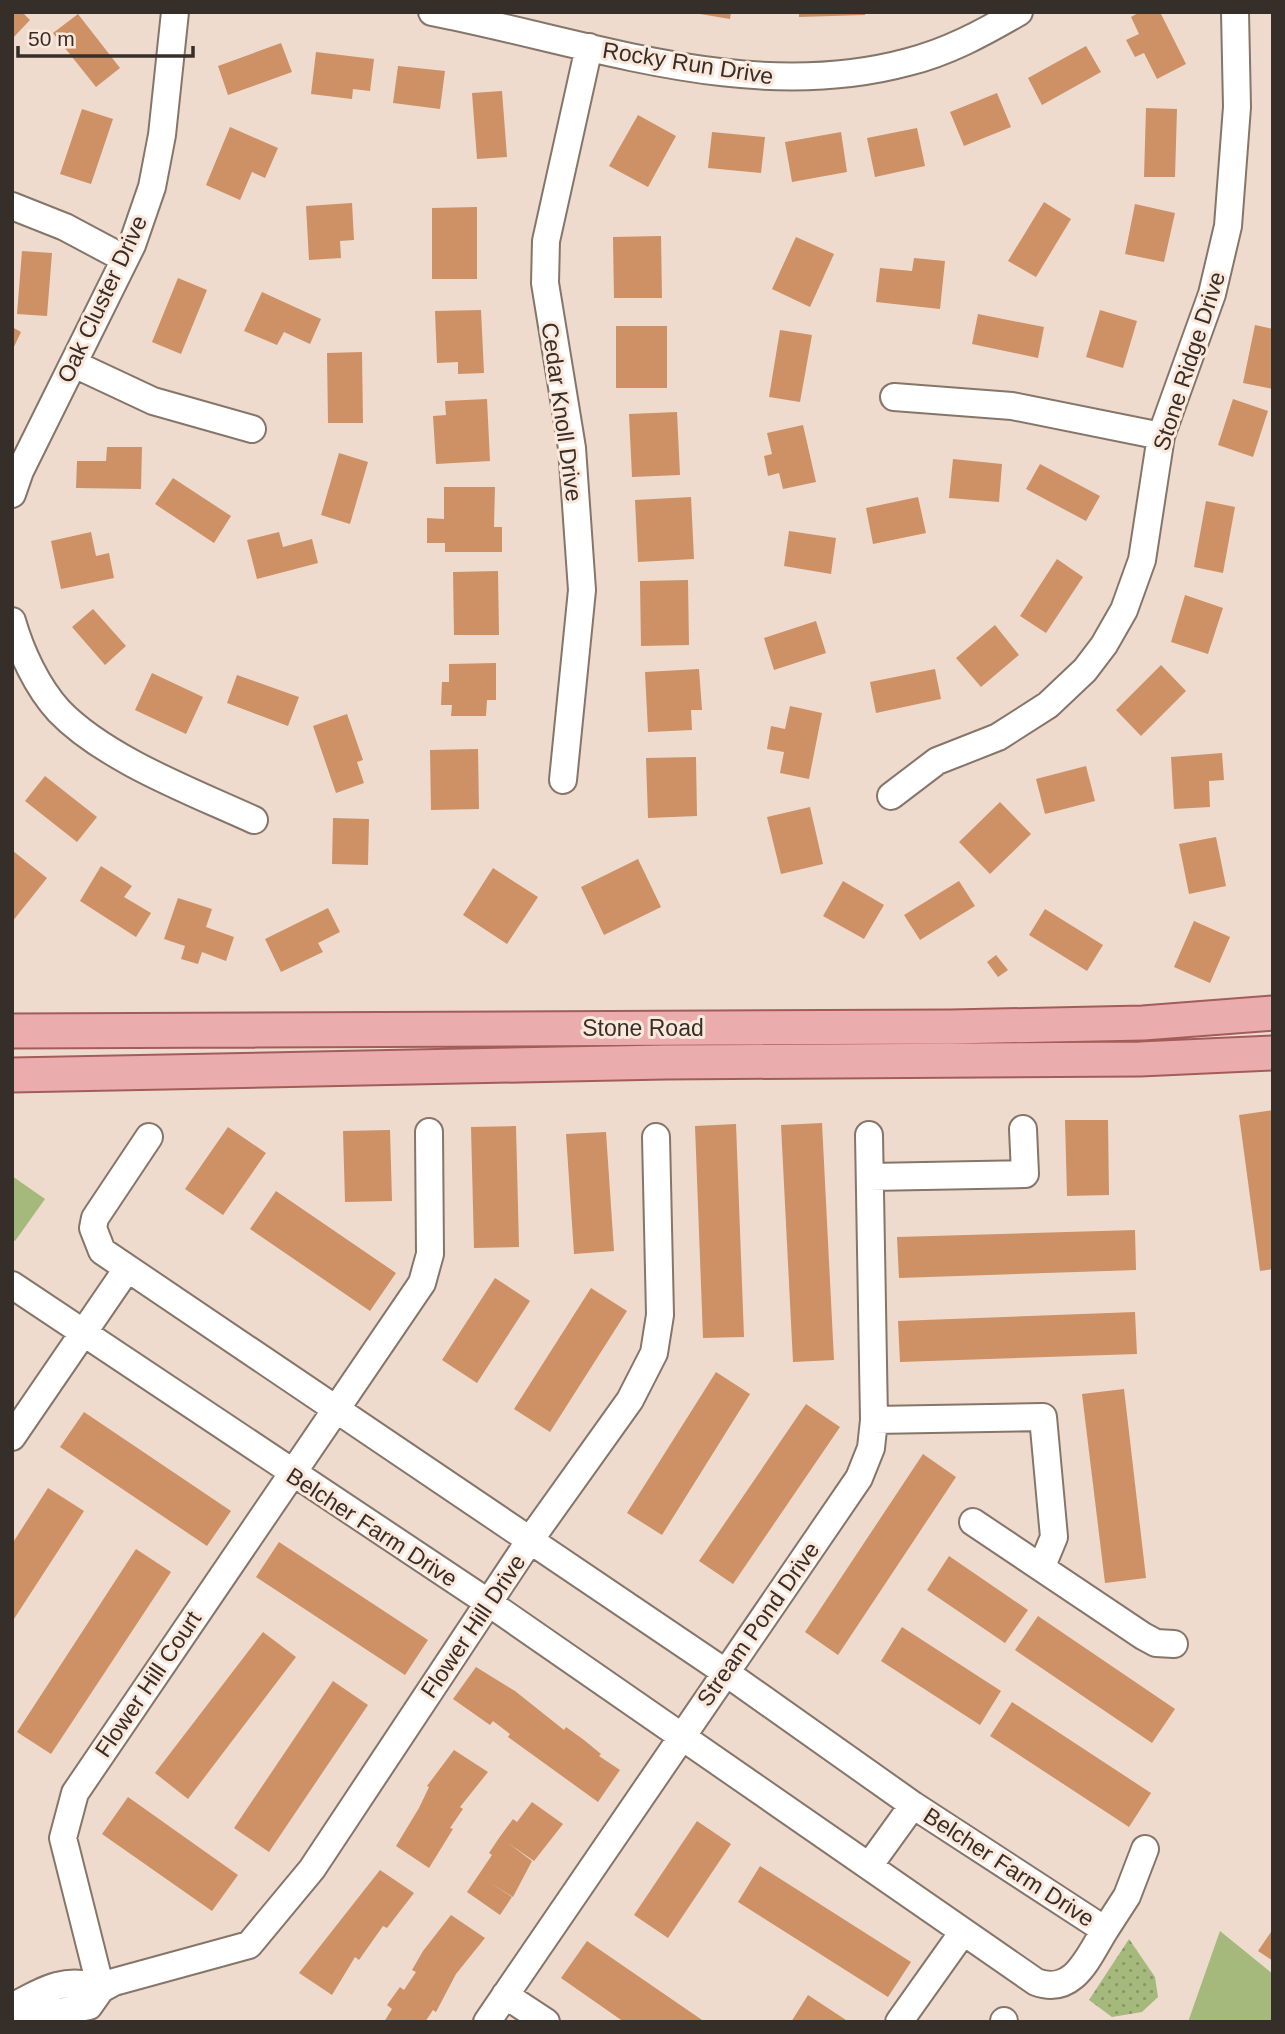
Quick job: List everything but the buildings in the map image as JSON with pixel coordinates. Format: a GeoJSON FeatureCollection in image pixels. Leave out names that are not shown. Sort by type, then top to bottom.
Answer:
{"type":"FeatureCollection","features":[{"type":"Feature","properties":{"kind":"main road","name":"Stone Road"},"geometry":{"type":"LineString","coordinates":[[12,1031],[951,1027],[1143,1023],[1273,1013]]}},
{"type":"Feature","properties":{"kind":"main road","name":"Stone Road"},"geometry":{"type":"LineString","coordinates":[[12,1076],[666,1062],[1140,1059],[1273,1053]]}},
{"type":"Feature","properties":{"kind":"street","name":"Oak Cluster Drive"},"geometry":{"type":"LineString","coordinates":[[12,494],[20,471],[125,259],[152,187],[162,135],[175,12]]}},
{"type":"Feature","properties":{"kind":"street","name":"Rocky Run Drive"},"geometry":{"type":"LineString","coordinates":[[432,12],[589,47],[761,78],[831,76],[881,68],[940,52],[971,39],[1019,12]]}},
{"type":"Feature","properties":{"kind":"street","name":"Stone Ridge Drive"},"geometry":{"type":"LineString","coordinates":[[891,796],[937,761],[1025,722],[1067,689],[1104,645],[1124,610],[1142,560],[1161,436],[1212,294],[1228,226],[1237,107],[1235,12]]}},
{"type":"Feature","properties":{"kind":"street","name":"Cedar Knoll Drive"},"geometry":{"type":"LineString","coordinates":[[563,780],[582,590],[572,448],[556,368],[545,283],[545,241],[589,47]]}},
{"type":"Feature","properties":{"kind":"street"},"geometry":{"type":"LineString","coordinates":[[12,206],[65,227],[125,259]]}},
{"type":"Feature","properties":{"kind":"street"},"geometry":{"type":"LineString","coordinates":[[74,364],[153,401],[252,429]]}},
{"type":"Feature","properties":{"kind":"street"},"geometry":{"type":"LineString","coordinates":[[894,397],[1012,406],[1161,436]]}},
{"type":"Feature","properties":{"kind":"street"},"geometry":{"type":"LineString","coordinates":[[12,621],[38,681],[57,709],[72,723],[132,763],[254,820]]}},
{"type":"Feature","properties":{"kind":"street"},"geometry":{"type":"LineString","coordinates":[[870,1177],[1025,1174],[1023,1129]]}},
{"type":"Feature","properties":{"kind":"street","name":"Flower Hill Court"},"geometry":{"type":"LineString","coordinates":[[101,1989],[63,1838],[75,1793],[290,1472],[422,1283],[430,1254],[429,1132]]}},
{"type":"Feature","properties":{"kind":"street","name":"Stream Pond Drive"},"geometry":{"type":"LineString","coordinates":[[487,2022],[680,1736],[859,1478],[871,1448],[874,1420],[869,1135]]}},
{"type":"Feature","properties":{"kind":"street","name":"Belcher Farm Drive"},"geometry":{"type":"LineString","coordinates":[[149,1137],[95,1218],[93,1228],[102,1251],[724,1672],[913,1805],[1105,1930]]}},
{"type":"Feature","properties":{"kind":"street","name":"Flower Hill Drive"},"geometry":{"type":"LineString","coordinates":[[12,2006],[55,2013],[89,2006],[101,1989],[114,1982],[249,1945],[312,1869],[530,1540],[631,1399],[654,1353],[660,1315],[656,1137]]}},
{"type":"Feature","properties":{"kind":"street"},"geometry":{"type":"LineString","coordinates":[[12,1437],[127,1269]]}},
{"type":"Feature","properties":{"kind":"street","name":"Belcher Farm Drive"},"geometry":{"type":"LineString","coordinates":[[12,1285],[489,1603],[1036,1982],[1049,1987],[1065,1984],[1078,1973],[1127,1896],[1144,1849]]}},
{"type":"Feature","properties":{"kind":"street"},"geometry":{"type":"LineString","coordinates":[[874,1420],[1043,1417],[1054,1537],[1042,1566]]}},
{"type":"Feature","properties":{"kind":"street"},"geometry":{"type":"LineString","coordinates":[[973,1522],[1143,1636],[1156,1643],[1174,1644]]}},
{"type":"Feature","properties":{"kind":"street","name":"Belcher Farm Drive"},"geometry":{"type":"LineString","coordinates":[[869,1866],[913,1805]]}},
{"type":"Feature","properties":{"kind":"street"},"geometry":{"type":"LineString","coordinates":[[899,2022],[963,1932]]}},
{"type":"Feature","properties":{"kind":"street"},"geometry":{"type":"LineString","coordinates":[[505,1995],[546,2022]]}},
{"type":"Feature","properties":{"kind":"street"},"geometry":{"type":"LineString","coordinates":[[12,2006],[15,2022]]}},
{"type":"Feature","properties":{"kind":"green space"},"geometry":{"type":"Polygon","coordinates":[[[12,1176],[45,1199],[15,1241],[12,1239],[12,1176]]]}},
{"type":"Feature","properties":{"kind":"green space"},"geometry":{"type":"Polygon","coordinates":[[[1220,1931],[1273,1974],[1273,2022],[1188,2022],[1220,1931]]]}},
{"type":"Feature","properties":{"kind":"green space"},"geometry":{"type":"Polygon","coordinates":[[[1129,1939],[1155,1977],[1158,1997],[1142,2012],[1112,2017],[1089,2000],[1129,1939]]]}}]}
